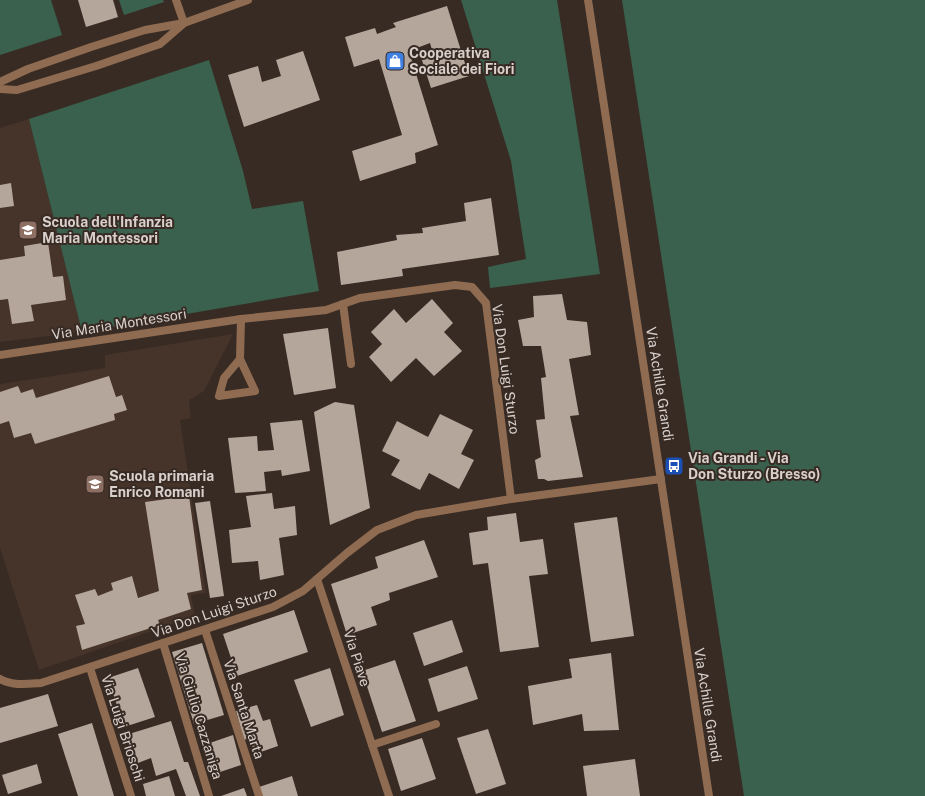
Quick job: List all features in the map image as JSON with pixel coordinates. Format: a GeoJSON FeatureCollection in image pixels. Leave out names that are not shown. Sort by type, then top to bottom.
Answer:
{"type":"FeatureCollection","features":[{"type":"Feature","properties":{"kind":"street"},"geometry":{"type":"LineString","coordinates":[[176,0],[184,23]]}},
{"type":"Feature","properties":{"kind":"street"},"geometry":{"type":"LineString","coordinates":[[0,82],[28,69],[105,43],[145,30],[184,23],[248,0]]}},
{"type":"Feature","properties":{"kind":"street","name":"Via Achille Grandi"},"geometry":{"type":"LineString","coordinates":[[588,0],[709,796]]}},
{"type":"Feature","properties":{"kind":"street"},"geometry":{"type":"LineString","coordinates":[[0,89],[17,90],[96,66],[160,44],[184,23]]}},
{"type":"Feature","properties":{"kind":"street","name":"Via Don Luigi Sturzo"},"geometry":{"type":"LineString","coordinates":[[241,319],[326,310],[360,298],[455,285],[472,287],[486,303],[511,499]]}},
{"type":"Feature","properties":{"kind":"street"},"geometry":{"type":"LineString","coordinates":[[343,304],[351,364]]}},
{"type":"Feature","properties":{"kind":"street"},"geometry":{"type":"LineString","coordinates":[[240,359],[224,378],[219,396],[255,391],[240,359],[241,319]]}},
{"type":"Feature","properties":{"kind":"street","name":"Via Maria Montessori"},"geometry":{"type":"LineString","coordinates":[[0,355],[241,319]]}},
{"type":"Feature","properties":{"kind":"street","name":"Via Don Luigi Sturzo"},"geometry":{"type":"LineString","coordinates":[[0,679],[22,685],[41,683],[273,607],[304,591],[347,553],[377,530],[416,515],[511,499],[661,479]]}},
{"type":"Feature","properties":{"kind":"street","name":"Via Piave"},"geometry":{"type":"LineString","coordinates":[[317,580],[389,796]]}},
{"type":"Feature","properties":{"kind":"street","name":"Via Santa Marta"},"geometry":{"type":"LineString","coordinates":[[205,630],[259,796]]}},
{"type":"Feature","properties":{"kind":"street","name":"Via Giulio Cazzaniga"},"geometry":{"type":"LineString","coordinates":[[163,643],[209,796]]}},
{"type":"Feature","properties":{"kind":"street","name":"Via Luigi Brioschi"},"geometry":{"type":"LineString","coordinates":[[90,668],[131,796]]}},
{"type":"Feature","properties":{"kind":"street"},"geometry":{"type":"LineString","coordinates":[[372,745],[436,724]]}},
{"type":"Feature","properties":{"kind":"shaded area","name":"Scuola dell'Infanzia Maria Montessori"},"geometry":{"type":"Polygon","coordinates":[[[29,119],[82,332],[0,342],[0,128],[29,119]]]}},
{"type":"Feature","properties":{"kind":"shaded area","name":"Scuola primaria Enrico Romani"},"geometry":{"type":"Polygon","coordinates":[[[233,334],[204,391],[189,400],[191,418],[180,420],[206,593],[191,595],[195,616],[39,670],[0,548],[0,384],[105,368],[105,355],[233,334]]]}},
{"type":"Feature","properties":{"kind":"green space"},"geometry":{"type":"Polygon","coordinates":[[[0,0],[51,0],[62,35],[0,55],[0,0]]]}},
{"type":"Feature","properties":{"kind":"green space"},"geometry":{"type":"Polygon","coordinates":[[[119,0],[163,0],[164,2],[124,15],[119,0]]]}},
{"type":"Feature","properties":{"kind":"green space"},"geometry":{"type":"Polygon","coordinates":[[[461,0],[557,0],[600,274],[490,288],[488,267],[526,259],[511,161],[461,0]]]}},
{"type":"Feature","properties":{"kind":"green space"},"geometry":{"type":"Polygon","coordinates":[[[622,0],[925,0],[925,796],[744,796],[622,0]]]}},
{"type":"Feature","properties":{"kind":"green space"},"geometry":{"type":"Polygon","coordinates":[[[209,60],[243,171],[252,209],[303,201],[319,291],[82,332],[29,119],[209,60]]]}},
{"type":"Feature","properties":{"kind":"building"},"geometry":{"type":"Polygon","coordinates":[[[78,0],[113,0],[118,17],[86,27],[78,0]]]}},
{"type":"Feature","properties":{"kind":"building"},"geometry":{"type":"Polygon","coordinates":[[[447,6],[469,76],[431,88],[420,54],[432,50],[430,43],[409,51],[438,145],[415,153],[416,163],[360,181],[352,151],[402,135],[379,59],[354,67],[345,37],[375,28],[377,34],[396,27],[393,23],[447,6]]]}},
{"type":"Feature","properties":{"kind":"building"},"geometry":{"type":"Polygon","coordinates":[[[303,51],[320,100],[244,127],[228,75],[258,66],[262,82],[281,76],[276,60],[303,51]]]}},
{"type":"Feature","properties":{"kind":"building"},"geometry":{"type":"Polygon","coordinates":[[[11,183],[14,206],[0,208],[0,185],[11,183]]]}},
{"type":"Feature","properties":{"kind":"building"},"geometry":{"type":"Polygon","coordinates":[[[491,198],[499,255],[402,269],[403,276],[341,285],[337,252],[397,240],[396,235],[423,233],[422,228],[466,221],[464,203],[491,198]]]}},
{"type":"Feature","properties":{"kind":"building"},"geometry":{"type":"Polygon","coordinates":[[[48,242],[53,277],[63,276],[66,300],[31,305],[34,321],[12,324],[8,299],[0,300],[0,260],[25,256],[24,246],[48,242]]]}},
{"type":"Feature","properties":{"kind":"building"},"geometry":{"type":"Polygon","coordinates":[[[562,294],[567,320],[587,322],[591,355],[569,359],[579,415],[570,416],[583,477],[548,481],[538,479],[535,460],[541,457],[536,420],[545,419],[541,378],[546,377],[541,346],[523,346],[518,320],[534,317],[533,296],[562,294]]]}},
{"type":"Feature","properties":{"kind":"building"},"geometry":{"type":"Polygon","coordinates":[[[432,299],[453,323],[444,332],[462,351],[434,376],[416,358],[391,382],[369,357],[382,344],[371,332],[394,309],[406,323],[432,299]]]}},
{"type":"Feature","properties":{"kind":"building"},"geometry":{"type":"Polygon","coordinates":[[[328,328],[336,388],[294,395],[283,334],[328,328]]]}},
{"type":"Feature","properties":{"kind":"building"},"geometry":{"type":"Polygon","coordinates":[[[109,376],[116,397],[122,395],[127,410],[114,414],[115,420],[35,444],[31,433],[14,438],[9,421],[0,424],[0,392],[18,386],[21,393],[33,389],[36,398],[109,376]]]}},
{"type":"Feature","properties":{"kind":"building"},"geometry":{"type":"Polygon","coordinates":[[[335,402],[354,405],[370,508],[330,525],[314,412],[335,402]]]}},
{"type":"Feature","properties":{"kind":"building"},"geometry":{"type":"Polygon","coordinates":[[[440,414],[473,430],[461,454],[474,460],[459,489],[429,473],[420,490],[391,475],[400,460],[382,451],[397,421],[428,437],[440,414]]]}},
{"type":"Feature","properties":{"kind":"building"},"geometry":{"type":"Polygon","coordinates":[[[302,420],[310,471],[282,476],[281,470],[264,472],[266,491],[235,493],[228,438],[257,436],[258,451],[274,450],[270,423],[302,420]]]}},
{"type":"Feature","properties":{"kind":"building"},"geometry":{"type":"Polygon","coordinates":[[[272,493],[274,509],[295,506],[297,535],[279,538],[284,575],[260,580],[258,561],[232,563],[229,530],[251,527],[246,496],[272,493]]]}},
{"type":"Feature","properties":{"kind":"building"},"geometry":{"type":"Polygon","coordinates":[[[189,496],[202,590],[187,593],[191,609],[158,620],[160,625],[82,650],[76,626],[85,624],[75,595],[95,589],[98,596],[113,590],[111,583],[132,576],[138,598],[159,591],[145,502],[189,496]]]}},
{"type":"Feature","properties":{"kind":"building"},"geometry":{"type":"Polygon","coordinates":[[[210,501],[224,596],[210,598],[195,503],[210,501]]]}},
{"type":"Feature","properties":{"kind":"building"},"geometry":{"type":"Polygon","coordinates":[[[516,513],[520,542],[543,539],[548,574],[529,576],[539,647],[500,652],[488,563],[473,565],[469,533],[488,530],[487,517],[516,513]]]}},
{"type":"Feature","properties":{"kind":"building"},"geometry":{"type":"Polygon","coordinates":[[[617,517],[634,636],[591,642],[574,523],[617,517]]]}},
{"type":"Feature","properties":{"kind":"building"},"geometry":{"type":"Polygon","coordinates":[[[424,540],[438,577],[389,593],[390,600],[371,607],[377,625],[347,635],[331,584],[378,568],[375,557],[424,540]]]}},
{"type":"Feature","properties":{"kind":"building"},"geometry":{"type":"Polygon","coordinates":[[[294,610],[308,652],[237,676],[223,634],[294,610]]]}},
{"type":"Feature","properties":{"kind":"building"},"geometry":{"type":"Polygon","coordinates":[[[452,620],[463,652],[424,666],[413,633],[452,620]]]}},
{"type":"Feature","properties":{"kind":"building"},"geometry":{"type":"Polygon","coordinates":[[[202,643],[224,715],[194,724],[172,652],[202,643]]]}},
{"type":"Feature","properties":{"kind":"building"},"geometry":{"type":"Polygon","coordinates":[[[611,653],[619,730],[584,731],[582,714],[533,725],[528,686],[572,678],[569,659],[611,653]]]}},
{"type":"Feature","properties":{"kind":"building"},"geometry":{"type":"Polygon","coordinates":[[[395,660],[416,721],[382,732],[362,671],[395,660]]]}},
{"type":"Feature","properties":{"kind":"building"},"geometry":{"type":"Polygon","coordinates":[[[467,666],[478,699],[438,712],[428,679],[467,666]]]}},
{"type":"Feature","properties":{"kind":"building"},"geometry":{"type":"Polygon","coordinates":[[[138,668],[155,717],[124,727],[108,678],[138,668]]]}},
{"type":"Feature","properties":{"kind":"building"},"geometry":{"type":"Polygon","coordinates":[[[330,668],[344,715],[311,727],[294,680],[330,668]]]}},
{"type":"Feature","properties":{"kind":"building"},"geometry":{"type":"Polygon","coordinates":[[[48,694],[58,726],[0,743],[0,708],[48,694]]]}},
{"type":"Feature","properties":{"kind":"building"},"geometry":{"type":"Polygon","coordinates":[[[257,705],[263,721],[270,719],[278,746],[255,754],[249,738],[244,740],[236,711],[257,705]]]}},
{"type":"Feature","properties":{"kind":"building"},"geometry":{"type":"Polygon","coordinates":[[[171,721],[184,762],[188,762],[200,796],[186,796],[176,769],[156,776],[151,758],[138,763],[129,734],[171,721]]]}},
{"type":"Feature","properties":{"kind":"building"},"geometry":{"type":"Polygon","coordinates":[[[92,723],[114,796],[78,796],[58,734],[92,723]]]}},
{"type":"Feature","properties":{"kind":"building"},"geometry":{"type":"Polygon","coordinates":[[[488,729],[506,784],[476,794],[457,738],[488,729]]]}},
{"type":"Feature","properties":{"kind":"building"},"geometry":{"type":"Polygon","coordinates":[[[233,735],[241,765],[211,775],[204,745],[233,735]]]}},
{"type":"Feature","properties":{"kind":"building"},"geometry":{"type":"Polygon","coordinates":[[[422,738],[436,779],[401,791],[388,749],[422,738]]]}},
{"type":"Feature","properties":{"kind":"building"},"geometry":{"type":"Polygon","coordinates":[[[635,759],[640,796],[587,796],[583,766],[635,759]]]}},
{"type":"Feature","properties":{"kind":"building"},"geometry":{"type":"Polygon","coordinates":[[[37,764],[42,783],[8,794],[2,775],[37,764]]]}},
{"type":"Feature","properties":{"kind":"building"},"geometry":{"type":"Polygon","coordinates":[[[169,776],[175,796],[146,796],[143,784],[169,776]]]}},
{"type":"Feature","properties":{"kind":"building"},"geometry":{"type":"Polygon","coordinates":[[[292,776],[298,796],[262,796],[259,787],[292,776]]]}},
{"type":"Feature","properties":{"kind":"building"},"geometry":{"type":"Polygon","coordinates":[[[244,788],[247,796],[221,796],[244,788]]]}},
{"type":"Feature","properties":{"kind":"place","name":"Cooperativa Sociale dei Fiori"},"geometry":{"type":"Point","coordinates":[395,61]}},
{"type":"Feature","properties":{"kind":"place","name":"Scuola dell'Infanzia Maria Montessori"},"geometry":{"type":"Point","coordinates":[28,230]}},
{"type":"Feature","properties":{"kind":"place","name":"Via Grandi - Via Don Sturzo (Bresso)"},"geometry":{"type":"Point","coordinates":[674,466]}},
{"type":"Feature","properties":{"kind":"place","name":"Scuola primaria Enrico Romani"},"geometry":{"type":"Point","coordinates":[95,484]}}]}
